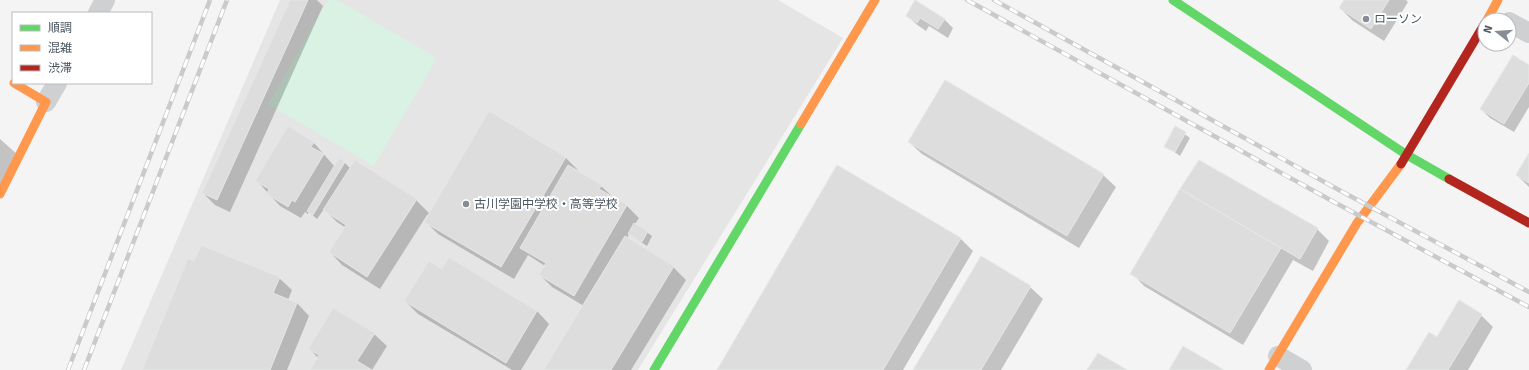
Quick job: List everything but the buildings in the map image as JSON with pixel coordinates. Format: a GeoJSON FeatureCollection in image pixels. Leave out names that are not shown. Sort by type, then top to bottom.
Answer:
{"type":"FeatureCollection","features":[{"type":"Feature","properties":{"kind":"street"},"geometry":{"type":"LineString","coordinates":[[99,12],[105,0]]}},
{"type":"Feature","properties":{"kind":"street"},"geometry":{"type":"LineString","coordinates":[[654,370],[874,0]]}},
{"type":"Feature","properties":{"kind":"street"},"geometry":{"type":"LineString","coordinates":[[1173,0],[1407,155],[1529,223]]}},
{"type":"Feature","properties":{"kind":"street"},"geometry":{"type":"LineString","coordinates":[[1517,26],[1529,33]]}},
{"type":"Feature","properties":{"kind":"street"},"geometry":{"type":"LineString","coordinates":[[1302,370],[1273,363],[1357,223],[1407,155],[1477,42]]}},
{"type":"Feature","properties":{"kind":"street"},"geometry":{"type":"LineString","coordinates":[[14,84],[46,102]]}},
{"type":"Feature","properties":{"kind":"street"},"geometry":{"type":"LineString","coordinates":[[0,194],[56,84]]}},
{"type":"Feature","properties":{"kind":"shaded area","name":"古川学園中学校・高等学校"},"geometry":{"type":"Polygon","coordinates":[[[280,0],[778,0],[843,38],[638,370],[121,370],[280,0]]]}},
{"type":"Feature","properties":{"kind":"green space"},"geometry":{"type":"Polygon","coordinates":[[[328,0],[337,0],[437,58],[374,166],[268,104],[328,0]]]}},
{"type":"Feature","properties":{"kind":"railway"},"geometry":{"type":"LineString","coordinates":[[68,370],[210,0]]}},
{"type":"Feature","properties":{"kind":"railway"},"geometry":{"type":"LineString","coordinates":[[84,370],[227,0]]}},
{"type":"Feature","properties":{"kind":"railway"},"geometry":{"type":"LineString","coordinates":[[967,0],[1334,202],[1529,307]]}},
{"type":"Feature","properties":{"kind":"railway"},"geometry":{"type":"LineString","coordinates":[[994,0],[1339,190],[1529,292]]}},
{"type":"Feature","properties":{"kind":"traffic: fast"},"geometry":{"type":"LineString","coordinates":[[1173,0],[1407,155],[1449,179]]}},
{"type":"Feature","properties":{"kind":"traffic: fast"},"geometry":{"type":"LineString","coordinates":[[654,370],[801,124]]}},
{"type":"Feature","properties":{"kind":"traffic: slow"},"geometry":{"type":"LineString","coordinates":[[801,124],[875,0]]}},
{"type":"Feature","properties":{"kind":"traffic: slow"},"geometry":{"type":"LineString","coordinates":[[1491,12],[1498,0]]}},
{"type":"Feature","properties":{"kind":"traffic: slow"},"geometry":{"type":"LineString","coordinates":[[0,194],[46,102],[16,84]]}},
{"type":"Feature","properties":{"kind":"traffic: slow"},"geometry":{"type":"LineString","coordinates":[[1269,370],[1357,223],[1401,164]]}},
{"type":"Feature","properties":{"kind":"traffic: jam"},"geometry":{"type":"LineString","coordinates":[[1401,164],[1477,36]]}},
{"type":"Feature","properties":{"kind":"traffic: jam"},"geometry":{"type":"LineString","coordinates":[[1449,179],[1529,223]]}},
{"type":"Feature","properties":{"kind":"place","name":"ローソン"},"geometry":{"type":"Point","coordinates":[1366,19]}},
{"type":"Feature","properties":{"kind":"place","name":"古川学園中学校・高等学校"},"geometry":{"type":"Point","coordinates":[466,204]}}]}
